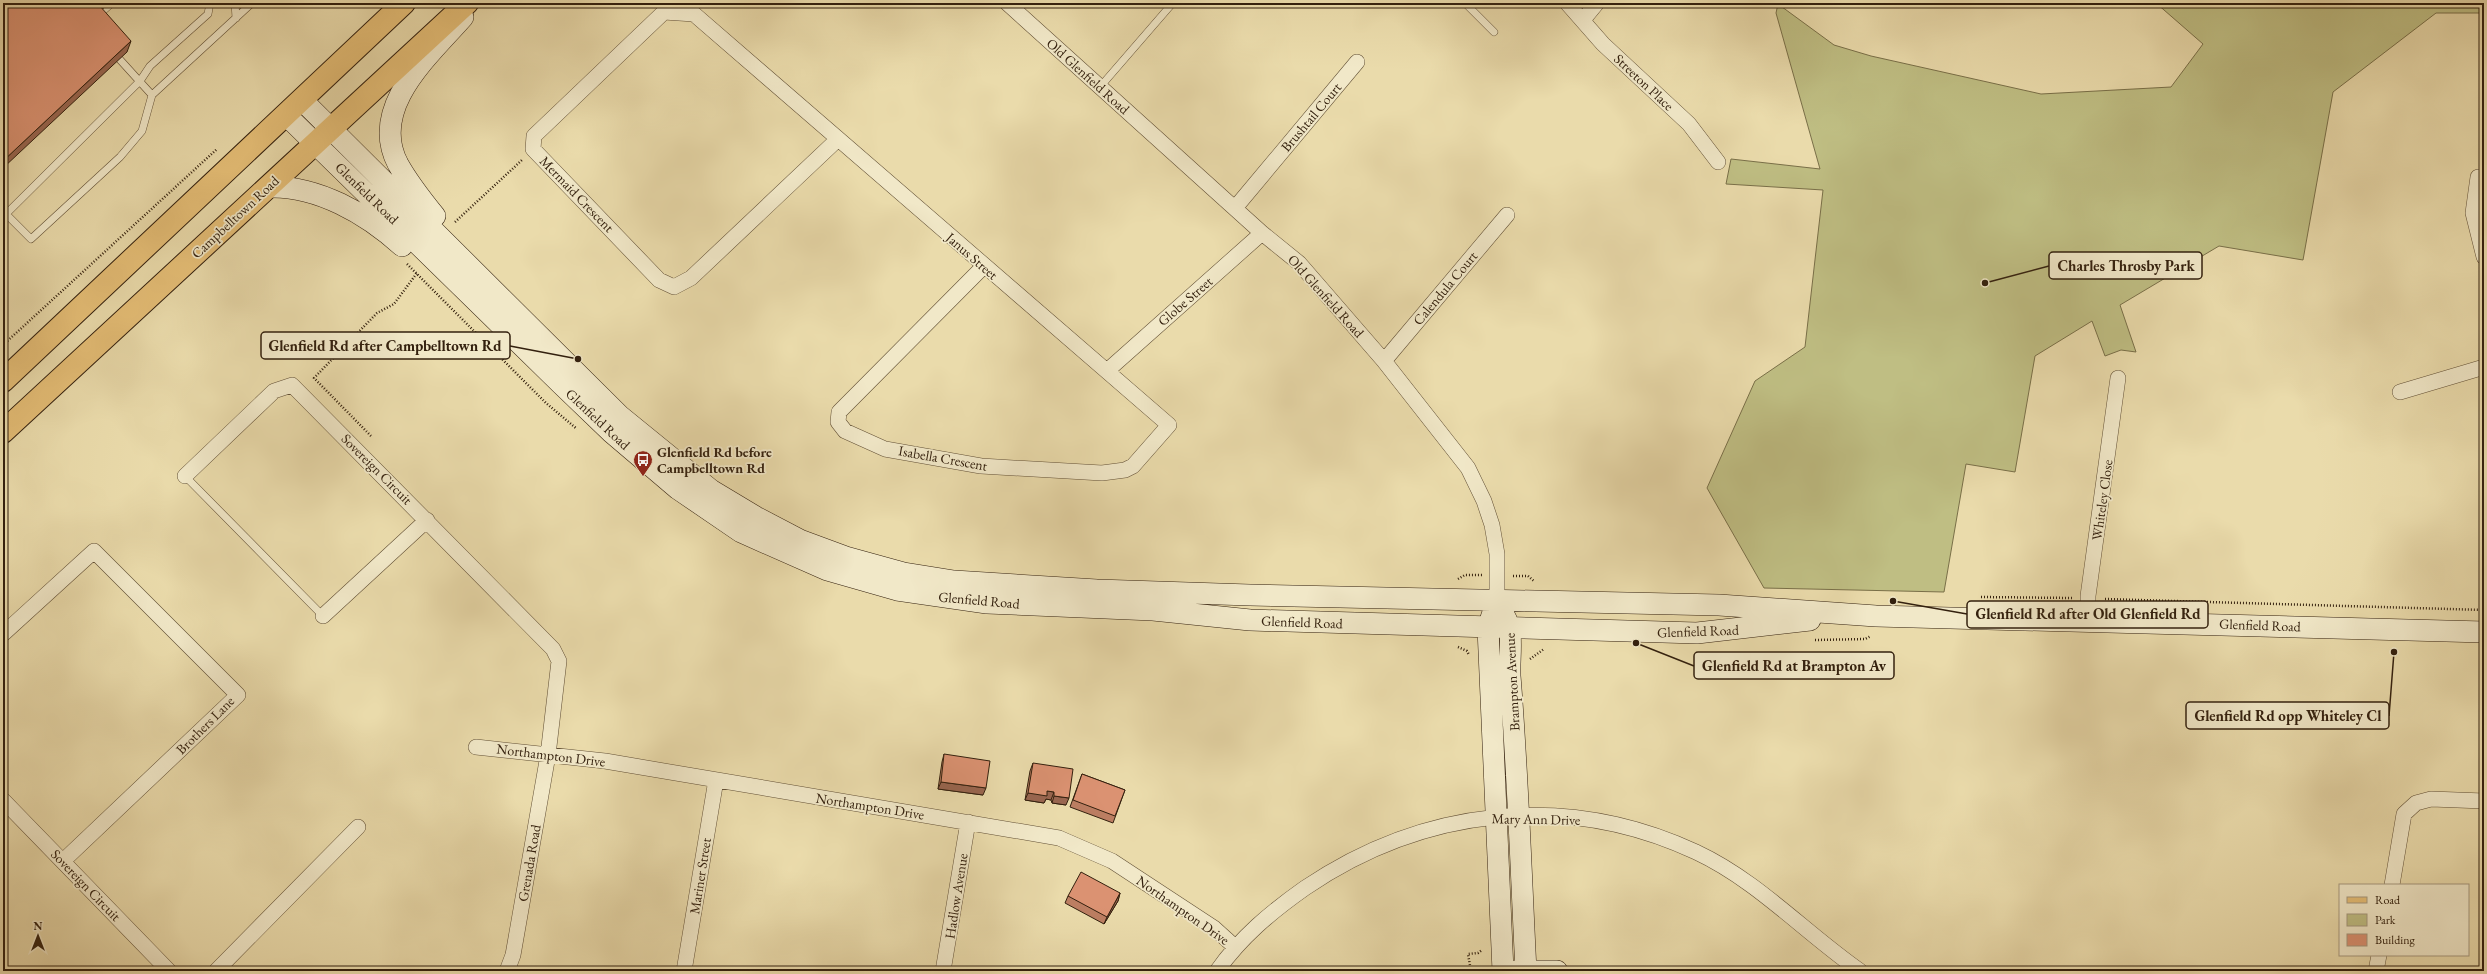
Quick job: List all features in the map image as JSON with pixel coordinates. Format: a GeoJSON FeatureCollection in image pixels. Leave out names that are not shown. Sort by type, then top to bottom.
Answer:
{"type":"FeatureCollection","features":[{"type":"Feature","properties":{"kind":"main road"},"geometry":{"type":"LineString","coordinates":[[3,381],[287,116],[404,3]]}},
{"type":"Feature","properties":{"kind":"main road","name":"Campbelltown Road"},"geometry":{"type":"LineString","coordinates":[[3,432],[467,3]]}},
{"type":"Feature","properties":{"kind":"main road"},"geometry":{"type":"LineString","coordinates":[[476,3],[408,81],[393,113],[391,140],[398,164],[427,206],[490,284]]}},
{"type":"Feature","properties":{"kind":"main road","name":"Glenfield Road"},"geometry":{"type":"LineString","coordinates":[[302,100],[323,136],[561,384],[611,432],[678,489],[741,532],[827,570],[897,590],[987,603],[1146,610],[1250,620],[1509,629],[1697,633],[1768,627],[1844,615]]}},
{"type":"Feature","properties":{"kind":"main road","name":"Glenfield Road"},"geometry":{"type":"LineString","coordinates":[[287,116],[323,136],[490,284],[620,416],[705,485],[762,520],[800,540],[846,556],[904,573],[962,582],[1097,590],[1497,601],[1719,605],[1844,615],[2484,632]]}},
{"type":"Feature","properties":{"kind":"main road"},"geometry":{"type":"LineString","coordinates":[[268,187],[298,188],[321,196],[363,216],[385,230],[502,343],[561,384]]}},
{"type":"Feature","properties":{"kind":"main road","name":"Brampton Avenue"},"geometry":{"type":"LineString","coordinates":[[1497,601],[1488,628],[1503,971]]}},
{"type":"Feature","properties":{"kind":"main road","name":"Brampton Avenue"},"geometry":{"type":"LineString","coordinates":[[1497,601],[1509,624],[1509,659],[1526,971]]}},
{"type":"Feature","properties":{"kind":"main road"},"geometry":{"type":"LineString","coordinates":[[1514,971],[1557,971]]}},
{"type":"Feature","properties":{"kind":"street","name":"Old Glenfield Road"},"geometry":{"type":"LineString","coordinates":[[1007,3],[1262,233],[1299,263],[1384,361],[1468,468],[1484,501],[1492,525],[1497,554],[1497,601]]}},
{"type":"Feature","properties":{"kind":"street","name":"Streeton Place"},"geometry":{"type":"LineString","coordinates":[[1567,3],[1603,44],[1689,124],[1718,162]]}},
{"type":"Feature","properties":{"kind":"street"},"geometry":{"type":"LineString","coordinates":[[1583,20],[1597,3]]}},
{"type":"Feature","properties":{"kind":"street"},"geometry":{"type":"LineString","coordinates":[[534,136],[664,12],[674,12],[694,14],[838,139]]}},
{"type":"Feature","properties":{"kind":"street","name":"Brushtail Court"},"geometry":{"type":"LineString","coordinates":[[1235,208],[1357,62]]}},
{"type":"Feature","properties":{"kind":"street","name":"Mermaid Crescent"},"geometry":{"type":"LineString","coordinates":[[534,136],[533,149],[659,280],[674,287],[691,278],[838,139]]}},
{"type":"Feature","properties":{"kind":"street","name":"Janus Street"},"geometry":{"type":"LineString","coordinates":[[838,139],[1073,343],[1108,370]]}},
{"type":"Feature","properties":{"kind":"street"},"geometry":{"type":"LineString","coordinates":[[2478,177],[2473,212],[2484,257]]}},
{"type":"Feature","properties":{"kind":"street","name":"Calendula Court"},"geometry":{"type":"LineString","coordinates":[[1384,361],[1507,215]]}},
{"type":"Feature","properties":{"kind":"street","name":"Globe Street"},"geometry":{"type":"LineString","coordinates":[[1108,370],[1262,233]]}},
{"type":"Feature","properties":{"kind":"street","name":"Isabella Crescent"},"geometry":{"type":"LineString","coordinates":[[984,266],[839,412],[838,422],[845,431],[885,449],[981,466],[1102,473],[1125,470],[1133,466],[1169,425],[1108,370]]}},
{"type":"Feature","properties":{"kind":"street"},"geometry":{"type":"LineString","coordinates":[[2400,392],[2484,367]]}},
{"type":"Feature","properties":{"kind":"street","name":"Whiteley Close"},"geometry":{"type":"LineString","coordinates":[[2088,622],[2088,596],[2118,378]]}},
{"type":"Feature","properties":{"kind":"street","name":"Sovereign Circuit"},"geometry":{"type":"LineString","coordinates":[[185,476],[274,392],[292,385],[553,649],[559,661],[548,755]]}},
{"type":"Feature","properties":{"kind":"street"},"geometry":{"type":"LineString","coordinates":[[323,616],[427,520]]}},
{"type":"Feature","properties":{"kind":"street","name":"Brothers Lane"},"geometry":{"type":"LineString","coordinates":[[3,634],[94,551],[238,695],[63,861]]}},
{"type":"Feature","properties":{"kind":"street","name":"Northampton Drive"},"geometry":{"type":"LineString","coordinates":[[476,747],[605,761],[1033,832],[1080,846],[1112,861],[1214,928],[1235,946]]}},
{"type":"Feature","properties":{"kind":"street","name":"Grenada Road"},"geometry":{"type":"LineString","coordinates":[[507,971],[513,955],[548,755]]}},
{"type":"Feature","properties":{"kind":"street","name":"Mariner Street"},"geometry":{"type":"LineString","coordinates":[[684,971],[716,780]]}},
{"type":"Feature","properties":{"kind":"street"},"geometry":{"type":"LineString","coordinates":[[2392,884],[2404,814],[2416,803],[2431,799],[2484,801]]}},
{"type":"Feature","properties":{"kind":"street","name":"Sovereign Circuit"},"geometry":{"type":"LineString","coordinates":[[3,800],[170,971]]}},
{"type":"Feature","properties":{"kind":"street","name":"Mary Ann Drive"},"geometry":{"type":"LineString","coordinates":[[1217,971],[1235,946],[1280,906],[1349,861],[1400,837],[1427,829],[1450,823],[1496,816],[1518,816],[1566,817],[1630,828],[1696,852],[1757,889],[1831,951],[1860,971]]}},
{"type":"Feature","properties":{"kind":"street","name":"Hadlow Avenue"},"geometry":{"type":"LineString","coordinates":[[943,971],[968,822]]}},
{"type":"Feature","properties":{"kind":"street"},"geometry":{"type":"LineString","coordinates":[[216,971],[358,826]]}},
{"type":"Feature","properties":{"kind":"street"},"geometry":{"type":"LineString","coordinates":[[2376,971],[2379,956]]}},
{"type":"Feature","properties":{"kind":"lane"},"geometry":{"type":"LineString","coordinates":[[92,20],[112,3]]}},
{"type":"Feature","properties":{"kind":"lane"},"geometry":{"type":"LineString","coordinates":[[210,3],[208,14],[150,66],[140,81],[4,213],[31,239],[120,157],[142,131],[152,95],[252,3]]}},
{"type":"Feature","properties":{"kind":"lane"},"geometry":{"type":"LineString","coordinates":[[235,3],[236,18]]}},
{"type":"Feature","properties":{"kind":"lane"},"geometry":{"type":"LineString","coordinates":[[1465,3],[1494,32]]}},
{"type":"Feature","properties":{"kind":"lane"},"geometry":{"type":"LineString","coordinates":[[1100,87],[1171,4]]}},
{"type":"Feature","properties":{"kind":"lane"},"geometry":{"type":"LineString","coordinates":[[109,47],[152,95]]}},
{"type":"Feature","properties":{"kind":"lane","name":"Sovereign Circuit"},"geometry":{"type":"LineString","coordinates":[[185,476],[323,616]]}},
{"type":"Feature","properties":{"kind":"path"},"geometry":{"type":"LineString","coordinates":[[455,222],[525,158],[518,150],[534,136]]}},
{"type":"Feature","properties":{"kind":"path"},"geometry":{"type":"LineString","coordinates":[[3,345],[222,144]]}},
{"type":"Feature","properties":{"kind":"path"},"geometry":{"type":"LineString","coordinates":[[450,216],[459,227]]}},
{"type":"Feature","properties":{"kind":"path"},"geometry":{"type":"LineString","coordinates":[[401,259],[417,273],[546,403],[582,432]]}},
{"type":"Feature","properties":{"kind":"path"},"geometry":{"type":"LineString","coordinates":[[371,436],[314,378],[377,314],[394,304],[417,273]]}},
{"type":"Feature","properties":{"kind":"path"},"geometry":{"type":"LineString","coordinates":[[1455,581],[1465,575]]}},
{"type":"Feature","properties":{"kind":"path"},"geometry":{"type":"LineString","coordinates":[[1452,644],[1467,651],[1471,658]]}},
{"type":"Feature","properties":{"kind":"path"},"geometry":{"type":"LineString","coordinates":[[1468,954],[1471,971]]}},
{"type":"Feature","properties":{"kind":"green space"},"geometry":{"type":"Polygon","coordinates":[[[2156,3],[2484,3],[2484,13],[2436,13],[2333,92],[2303,260],[2219,246],[2120,305],[2136,352],[2121,350],[2105,356],[2092,321],[2035,356],[2015,472],[1966,464],[1944,592],[1764,588],[1707,488],[1755,381],[1805,347],[1823,190],[1726,184],[1731,159],[1820,169],[1776,13],[1778,4],[1834,45],[1871,56],[2041,94],[2171,87],[2203,44],[2156,3]]]}},
{"type":"Feature","properties":{"kind":"building"},"geometry":{"type":"Polygon","coordinates":[[[3,3],[101,3],[99,5],[131,41],[3,161],[3,3]]]}},
{"type":"Feature","properties":{"kind":"building"},"geometry":{"type":"Polygon","coordinates":[[[944,754],[990,761],[986,788],[941,782],[944,754]]]}},
{"type":"Feature","properties":{"kind":"building"},"geometry":{"type":"Polygon","coordinates":[[[1033,763],[1073,769],[1069,798],[1054,796],[1054,792],[1047,791],[1047,796],[1028,793],[1033,763]]]}},
{"type":"Feature","properties":{"kind":"building"},"geometry":{"type":"Polygon","coordinates":[[[1082,774],[1125,790],[1115,816],[1073,800],[1082,774]]]}},
{"type":"Feature","properties":{"kind":"building"},"geometry":{"type":"Polygon","coordinates":[[[1081,872],[1120,893],[1107,917],[1068,896],[1081,872]]]}},
{"type":"Feature","properties":{"kind":"place","name":"Charles Throsby Park"},"geometry":{"type":"Point","coordinates":[1985,283]}},
{"type":"Feature","properties":{"kind":"place","name":"Glenfield Rd after Campbelltown Rd"},"geometry":{"type":"Point","coordinates":[578,359]}},
{"type":"Feature","properties":{"kind":"place","name":"Glenfield Rd before Campbelltown Rd"},"geometry":{"type":"Point","coordinates":[643,477]}},
{"type":"Feature","properties":{"kind":"place","name":"Glenfield Rd after Old Glenfield Rd"},"geometry":{"type":"Point","coordinates":[1893,601]}},
{"type":"Feature","properties":{"kind":"place","name":"Glenfield Rd at Brampton Av"},"geometry":{"type":"Point","coordinates":[1636,643]}},
{"type":"Feature","properties":{"kind":"place","name":"Glenfield Rd opp Whiteley Cl"},"geometry":{"type":"Point","coordinates":[2394,652]}}]}
